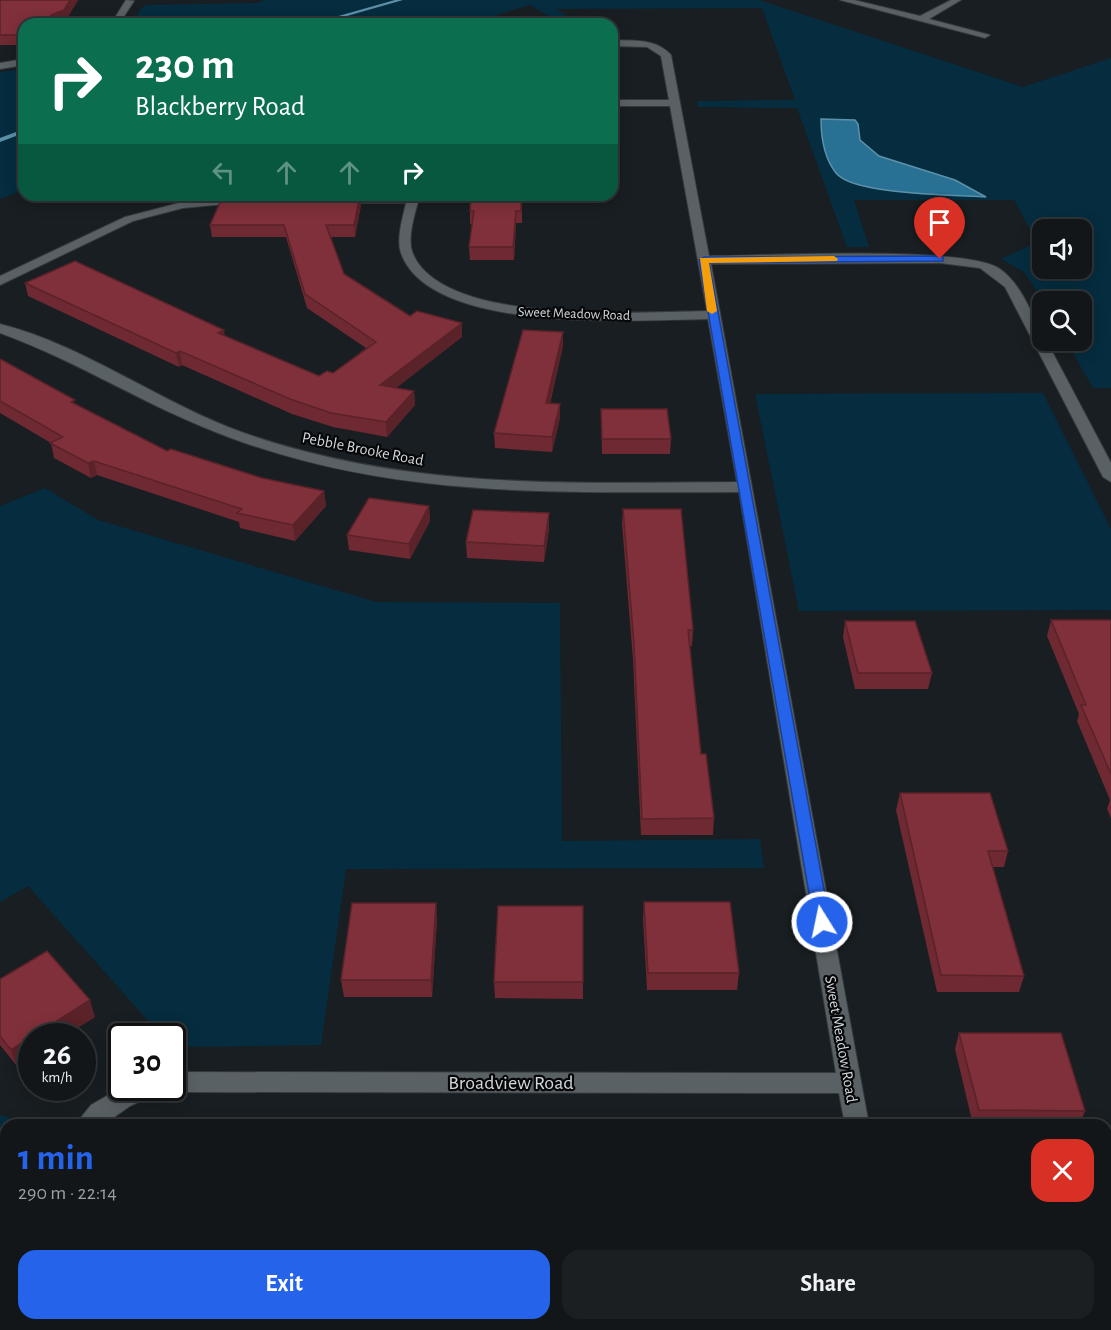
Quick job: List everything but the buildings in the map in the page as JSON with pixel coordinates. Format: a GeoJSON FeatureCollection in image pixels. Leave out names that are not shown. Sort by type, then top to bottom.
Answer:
{"type":"FeatureCollection","features":[{"type":"Feature","properties":{"kind":"street"},"geometry":{"type":"LineString","coordinates":[[118,0],[139,0]]}},
{"type":"Feature","properties":{"kind":"street"},"geometry":{"type":"LineString","coordinates":[[844,0],[985,35]]}},
{"type":"Feature","properties":{"kind":"street"},"geometry":{"type":"LineString","coordinates":[[920,20],[957,0]]}},
{"type":"Feature","properties":{"kind":"street"},"geometry":{"type":"LineString","coordinates":[[119,18],[130,1]]}},
{"type":"Feature","properties":{"kind":"street","name":"Sweet Meadow Road"},"geometry":{"type":"LineString","coordinates":[[618,43],[647,44],[660,48],[666,55],[712,315],[746,487],[856,1119]]}},
{"type":"Feature","properties":{"kind":"street"},"geometry":{"type":"LineString","coordinates":[[0,66],[18,63]]}},
{"type":"Feature","properties":{"kind":"street"},"geometry":{"type":"LineString","coordinates":[[618,103],[674,103]]}},
{"type":"Feature","properties":{"kind":"street"},"geometry":{"type":"LineString","coordinates":[[0,281],[129,219],[183,205],[228,201]]}},
{"type":"Feature","properties":{"kind":"street","name":"Sweet Meadow Road"},"geometry":{"type":"LineString","coordinates":[[413,201],[406,251],[416,273],[442,291],[484,306],[520,312],[712,315]]}},
{"type":"Feature","properties":{"kind":"street"},"geometry":{"type":"LineString","coordinates":[[704,260],[940,259],[983,265],[996,272],[1010,285],[1111,477]]}},
{"type":"Feature","properties":{"kind":"street","name":"Pebble Brooke Road"},"geometry":{"type":"LineString","coordinates":[[0,328],[58,350],[186,415],[237,435],[355,468],[474,485],[746,487]]}},
{"type":"Feature","properties":{"kind":"street","name":"Broadview Road"},"geometry":{"type":"LineString","coordinates":[[186,1082],[850,1083]]}},
{"type":"Feature","properties":{"kind":"street"},"geometry":{"type":"LineString","coordinates":[[93,1119],[115,1101]]}},
{"type":"Feature","properties":{"kind":"shaded area"},"geometry":{"type":"Polygon","coordinates":[[[265,0],[759,0],[1023,87],[1111,58],[1111,388],[1093,388],[1072,351],[1092,351],[1092,291],[1037,291],[1024,272],[1001,259],[1032,244],[1032,279],[1092,279],[1092,219],[1032,219],[1032,233],[1014,200],[854,200],[869,247],[847,247],[797,108],[698,107],[697,101],[795,100],[762,8],[556,9],[570,18],[552,18],[530,5],[486,18],[135,18],[141,8],[147,5],[257,3],[265,0]]]}},
{"type":"Feature","properties":{"kind":"shaded area"},"geometry":{"type":"Polygon","coordinates":[[[18,70],[18,192],[0,199],[0,72],[18,70]]]}},
{"type":"Feature","properties":{"kind":"shaded area"},"geometry":{"type":"Polygon","coordinates":[[[1043,393],[1111,529],[1111,610],[799,611],[755,394],[1043,393]]]}},
{"type":"Feature","properties":{"kind":"shaded area"},"geometry":{"type":"Polygon","coordinates":[[[45,488],[98,520],[376,602],[560,603],[562,841],[760,839],[764,868],[346,869],[321,1045],[186,1047],[186,1023],[150,1023],[28,886],[0,902],[0,506],[45,488]]]}},
{"type":"Feature","properties":{"kind":"shaded area"},"geometry":{"type":"Polygon","coordinates":[[[0,1115],[12,1119],[0,1119],[0,1115]]]}},
{"type":"Feature","properties":{"kind":"water"},"geometry":{"type":"Polygon","coordinates":[[[821,119],[855,120],[858,124],[860,140],[879,156],[955,180],[986,197],[883,190],[846,180],[836,173],[826,154],[821,119]]]}},
{"type":"Feature","properties":{"kind":"waterway"},"geometry":{"type":"LineString","coordinates":[[335,18],[401,0]]}},
{"type":"Feature","properties":{"kind":"waterway"},"geometry":{"type":"LineString","coordinates":[[0,140],[18,133]]}},
{"type":"Feature","properties":{"kind":"slow traffic"},"geometry":{"type":"LineString","coordinates":[[712,311],[704,260],[834,259]]}},
{"type":"Feature","properties":{"kind":"route"},"geometry":{"type":"LineString","coordinates":[[822,922],[704,260],[940,259]]}}]}
